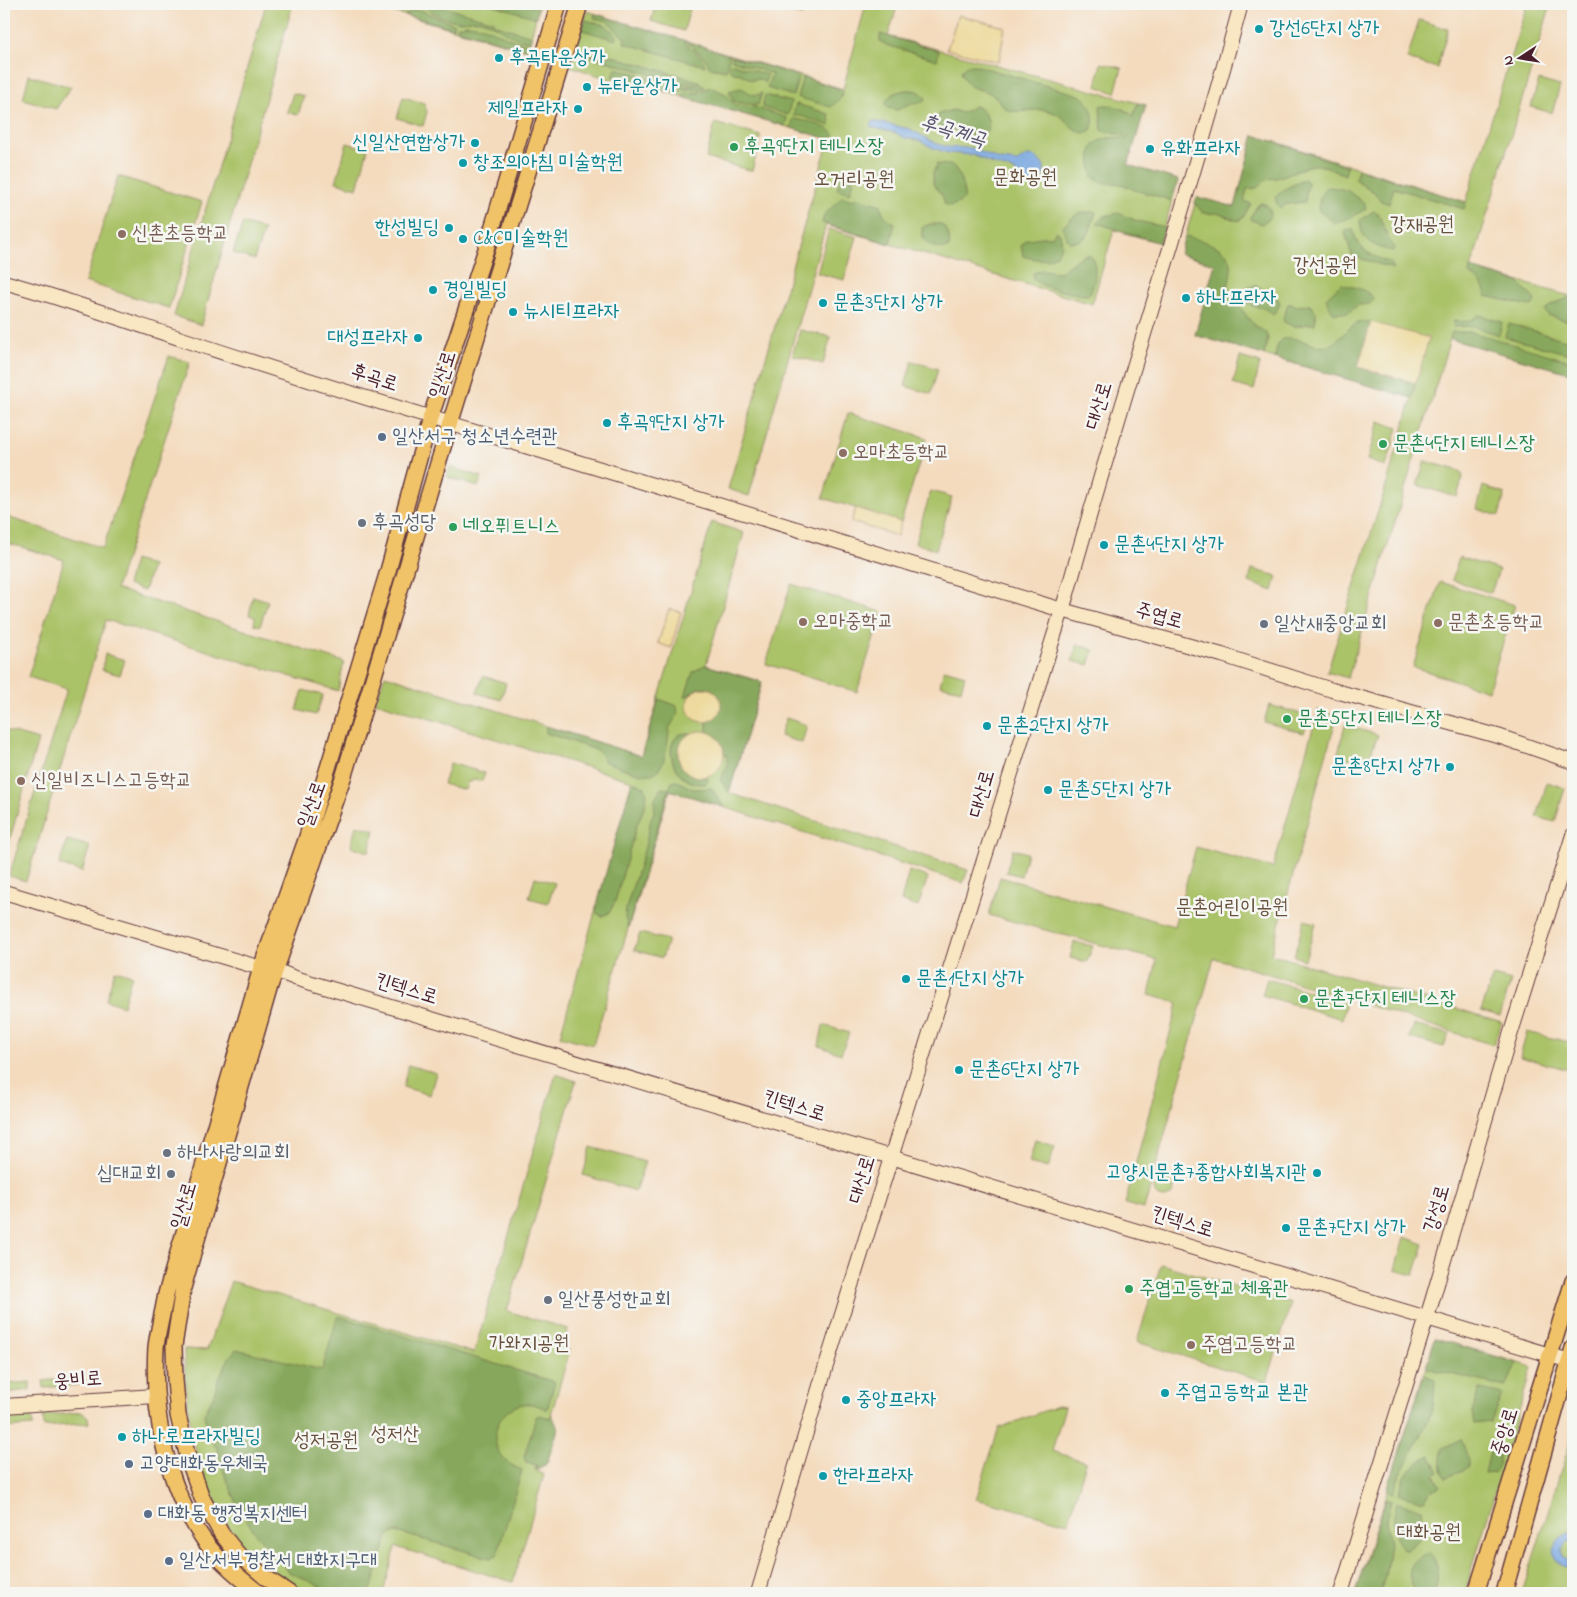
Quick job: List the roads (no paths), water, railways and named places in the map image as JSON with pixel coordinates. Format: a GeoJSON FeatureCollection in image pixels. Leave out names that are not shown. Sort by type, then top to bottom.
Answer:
{"type":"FeatureCollection","features":[{"type":"Feature","properties":{"kind":"main road","name":"일산로"},"geometry":{"type":"LineString","coordinates":[[289,1593],[265,1577],[237,1553],[222,1533],[202,1498],[188,1458],[178,1415],[174,1346],[183,1288],[268,969],[308,831],[388,571],[430,419],[486,249],[559,4]]}},
{"type":"Feature","properties":{"kind":"main road","name":"일산로"},"geometry":{"type":"LineString","coordinates":[[259,1593],[222,1561],[204,1540],[179,1496],[158,1420],[156,1396],[156,1346],[166,1294],[268,969],[344,775],[580,4]]}},
{"type":"Feature","properties":{"kind":"main road","name":"대산로"},"geometry":{"type":"LineString","coordinates":[[758,1593],[825,1368],[1062,610],[1099,476],[1180,216],[1241,4]]}},
{"type":"Feature","properties":{"kind":"main road","name":"후곡로"},"geometry":{"type":"LineString","coordinates":[[4,282],[52,295],[190,342],[430,419],[734,510]]}},
{"type":"Feature","properties":{"kind":"main road","name":"주엽로"},"geometry":{"type":"LineString","coordinates":[[734,510],[1332,690],[1501,737],[1573,762]]}},
{"type":"Feature","properties":{"kind":"main road","name":"강성로"},"geometry":{"type":"LineString","coordinates":[[1341,1593],[1427,1318],[1508,1042],[1573,835]]}},
{"type":"Feature","properties":{"kind":"main road","name":"킨텍스로"},"geometry":{"type":"LineString","coordinates":[[4,892],[268,969],[1551,1355],[1572,1357]]}},
{"type":"Feature","properties":{"kind":"main road","name":"중앙로"},"geometry":{"type":"LineString","coordinates":[[1476,1593],[1573,1281]]}},
{"type":"Feature","properties":{"kind":"main road","name":"중앙로"},"geometry":{"type":"LineString","coordinates":[[1504,1593],[1572,1357]]}},
{"type":"Feature","properties":{"kind":"main road","name":"웅비로"},"geometry":{"type":"LineString","coordinates":[[4,1406],[156,1396]]}},
{"type":"Feature","properties":{"kind":"water"},"geometry":{"type":"Polygon","coordinates":[[[873,121],[910,129],[937,144],[948,147],[972,148],[1000,160],[1017,162],[1027,156],[1036,157],[1044,166],[1044,175],[1037,183],[1023,184],[1019,181],[1015,171],[995,165],[973,155],[948,153],[918,140],[905,138],[896,133],[871,127],[873,121]]]}},
{"type":"Feature","properties":{"kind":"water"},"geometry":{"type":"Polygon","coordinates":[[[1573,1533],[1573,1542],[1567,1543],[1562,1550],[1564,1558],[1569,1561],[1566,1568],[1557,1559],[1554,1549],[1559,1539],[1573,1533]]]}},
{"type":"Feature","properties":{"kind":"place","name":"강선6단지 상가"},"geometry":{"type":"Point","coordinates":[1259,29]}},
{"type":"Feature","properties":{"kind":"place","name":"후곡타운상가"},"geometry":{"type":"Point","coordinates":[499,58]}},
{"type":"Feature","properties":{"kind":"place","name":"뉴타운상가"},"geometry":{"type":"Point","coordinates":[587,87]}},
{"type":"Feature","properties":{"kind":"place","name":"제일프라자"},"geometry":{"type":"Point","coordinates":[578,109]}},
{"type":"Feature","properties":{"kind":"place","name":"신일산연합상가"},"geometry":{"type":"Point","coordinates":[475,143]}},
{"type":"Feature","properties":{"kind":"place","name":"후곡9단지 테니스장"},"geometry":{"type":"Point","coordinates":[734,147]}},
{"type":"Feature","properties":{"kind":"place","name":"유화프라자"},"geometry":{"type":"Point","coordinates":[1150,149]}},
{"type":"Feature","properties":{"kind":"place","name":"창조의아침 미술학원"},"geometry":{"type":"Point","coordinates":[463,163]}},
{"type":"Feature","properties":{"kind":"place","name":"한성빌딩"},"geometry":{"type":"Point","coordinates":[449,228]}},
{"type":"Feature","properties":{"kind":"place","name":"신촌초등학교"},"geometry":{"type":"Point","coordinates":[122,234]}},
{"type":"Feature","properties":{"kind":"place","name":"C&C미술학원"},"geometry":{"type":"Point","coordinates":[463,239]}},
{"type":"Feature","properties":{"kind":"place","name":"경일빌딩"},"geometry":{"type":"Point","coordinates":[433,290]}},
{"type":"Feature","properties":{"kind":"place","name":"하나프라자"},"geometry":{"type":"Point","coordinates":[1186,298]}},
{"type":"Feature","properties":{"kind":"place","name":"문촌3단지 상가"},"geometry":{"type":"Point","coordinates":[823,303]}},
{"type":"Feature","properties":{"kind":"place","name":"뉴시티프라자"},"geometry":{"type":"Point","coordinates":[513,312]}},
{"type":"Feature","properties":{"kind":"place","name":"대성프라자"},"geometry":{"type":"Point","coordinates":[418,338]}},
{"type":"Feature","properties":{"kind":"place","name":"후곡9단지 상가"},"geometry":{"type":"Point","coordinates":[607,423]}},
{"type":"Feature","properties":{"kind":"place","name":"일산서구 청소년수련관"},"geometry":{"type":"Point","coordinates":[382,437]}},
{"type":"Feature","properties":{"kind":"place","name":"문촌4단지 테니스장"},"geometry":{"type":"Point","coordinates":[1383,444]}},
{"type":"Feature","properties":{"kind":"place","name":"오마초등학교"},"geometry":{"type":"Point","coordinates":[843,453]}},
{"type":"Feature","properties":{"kind":"place","name":"후곡성당"},"geometry":{"type":"Point","coordinates":[362,523]}},
{"type":"Feature","properties":{"kind":"place","name":"네오퓌트니스"},"geometry":{"type":"Point","coordinates":[453,527]}},
{"type":"Feature","properties":{"kind":"place","name":"문촌4단지 상가"},"geometry":{"type":"Point","coordinates":[1104,545]}},
{"type":"Feature","properties":{"kind":"place","name":"오마중학교"},"geometry":{"type":"Point","coordinates":[803,622]}},
{"type":"Feature","properties":{"kind":"place","name":"문촌초등학교"},"geometry":{"type":"Point","coordinates":[1438,623]}},
{"type":"Feature","properties":{"kind":"place","name":"일산새중앙교회"},"geometry":{"type":"Point","coordinates":[1264,624]}},
{"type":"Feature","properties":{"kind":"place","name":"문촌5단지 테니스장"},"geometry":{"type":"Point","coordinates":[1287,719]}},
{"type":"Feature","properties":{"kind":"place","name":"문촌2단지 상가"},"geometry":{"type":"Point","coordinates":[987,726]}},
{"type":"Feature","properties":{"kind":"place","name":"문촌8단지 상가"},"geometry":{"type":"Point","coordinates":[1450,767]}},
{"type":"Feature","properties":{"kind":"place","name":"신일비즈니스고등학교"},"geometry":{"type":"Point","coordinates":[21,781]}},
{"type":"Feature","properties":{"kind":"place","name":"문촌5단지 상가"},"geometry":{"type":"Point","coordinates":[1048,790]}},
{"type":"Feature","properties":{"kind":"place","name":"문촌1단지 상가"},"geometry":{"type":"Point","coordinates":[906,979]}},
{"type":"Feature","properties":{"kind":"place","name":"문촌7단지 테니스장"},"geometry":{"type":"Point","coordinates":[1304,999]}},
{"type":"Feature","properties":{"kind":"place","name":"문촌6단지 상가"},"geometry":{"type":"Point","coordinates":[959,1070]}},
{"type":"Feature","properties":{"kind":"place","name":"하나사랑의교회"},"geometry":{"type":"Point","coordinates":[167,1153]}},
{"type":"Feature","properties":{"kind":"place","name":"고양시문촌7종합사회복지관"},"geometry":{"type":"Point","coordinates":[1317,1173]}},
{"type":"Feature","properties":{"kind":"place","name":"십대교회"},"geometry":{"type":"Point","coordinates":[171,1174]}},
{"type":"Feature","properties":{"kind":"place","name":"문촌7단지 상가"},"geometry":{"type":"Point","coordinates":[1286,1228]}},
{"type":"Feature","properties":{"kind":"place","name":"주엽고등학교 체육관"},"geometry":{"type":"Point","coordinates":[1129,1289]}},
{"type":"Feature","properties":{"kind":"place","name":"일산풍성한교회"},"geometry":{"type":"Point","coordinates":[548,1300]}},
{"type":"Feature","properties":{"kind":"place","name":"주엽고등학교"},"geometry":{"type":"Point","coordinates":[1191,1345]}},
{"type":"Feature","properties":{"kind":"place","name":"주엽고등학교 본관"},"geometry":{"type":"Point","coordinates":[1165,1393]}},
{"type":"Feature","properties":{"kind":"place","name":"중앙프라자"},"geometry":{"type":"Point","coordinates":[846,1400]}},
{"type":"Feature","properties":{"kind":"place","name":"하나로프라자빌딩"},"geometry":{"type":"Point","coordinates":[122,1437]}},
{"type":"Feature","properties":{"kind":"place","name":"고양대화동우체국"},"geometry":{"type":"Point","coordinates":[129,1464]}},
{"type":"Feature","properties":{"kind":"place","name":"한라프라자"},"geometry":{"type":"Point","coordinates":[823,1476]}},
{"type":"Feature","properties":{"kind":"place","name":"대화동 행정복지센터"},"geometry":{"type":"Point","coordinates":[148,1514]}},
{"type":"Feature","properties":{"kind":"place","name":"일산서부경찰서 대화지구대"},"geometry":{"type":"Point","coordinates":[169,1561]}},
{"type":"Feature","properties":{"kind":"water label","name":"후곡계곡"},"geometry":{"type":"Point","coordinates":[953,132]}},
{"type":"Feature","properties":{"kind":"park label","name":"문화공원"},"geometry":{"type":"Point","coordinates":[1025,178]}},
{"type":"Feature","properties":{"kind":"park label","name":"오거리공원"},"geometry":{"type":"Point","coordinates":[854,180]}},
{"type":"Feature","properties":{"kind":"park label","name":"강재공원"},"geometry":{"type":"Point","coordinates":[1422,225]}},
{"type":"Feature","properties":{"kind":"park label","name":"강선공원"},"geometry":{"type":"Point","coordinates":[1325,266]}},
{"type":"Feature","properties":{"kind":"park label","name":"문촌어린이공원"},"geometry":{"type":"Point","coordinates":[1232,908]}},
{"type":"Feature","properties":{"kind":"park label","name":"가와지공원"},"geometry":{"type":"Point","coordinates":[529,1344]}},
{"type":"Feature","properties":{"kind":"park label","name":"성저산"},"geometry":{"type":"Point","coordinates":[395,1435]}},
{"type":"Feature","properties":{"kind":"park label","name":"성저공원"},"geometry":{"type":"Point","coordinates":[326,1441]}},
{"type":"Feature","properties":{"kind":"park label","name":"대화공원"},"geometry":{"type":"Point","coordinates":[1429,1533]}}]}
